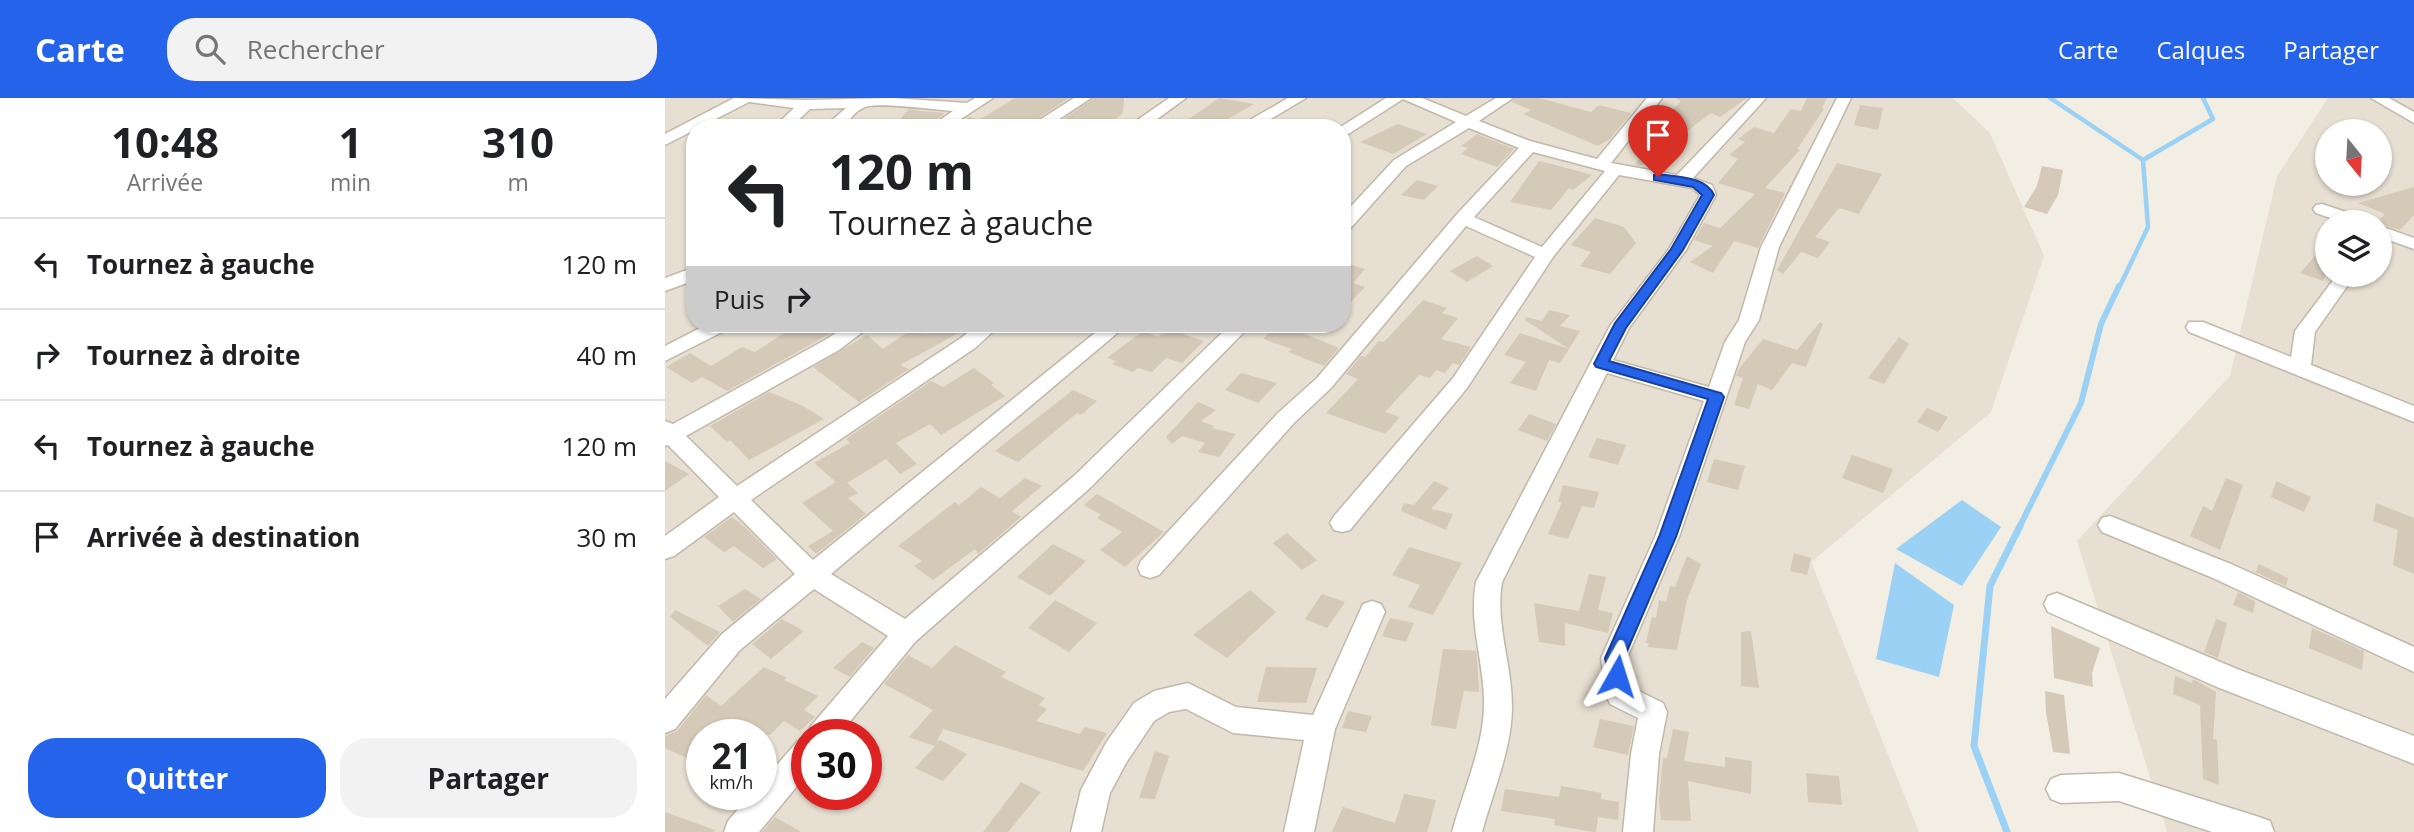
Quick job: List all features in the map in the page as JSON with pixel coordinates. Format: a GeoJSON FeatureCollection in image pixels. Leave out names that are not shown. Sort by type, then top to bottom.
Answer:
{"type":"FeatureCollection","features":[{"type":"Feature","properties":{"kind":"street"},"geometry":{"type":"LineString","coordinates":[[705,119],[745,98]]}},
{"type":"Feature","properties":{"kind":"street"},"geometry":{"type":"LineString","coordinates":[[752,98],[781,99],[806,105],[864,100],[970,107]]}},
{"type":"Feature","properties":{"kind":"street"},"geometry":{"type":"LineString","coordinates":[[951,119],[986,98]]}},
{"type":"Feature","properties":{"kind":"street"},"geometry":{"type":"LineString","coordinates":[[1050,119],[1084,98]]}},
{"type":"Feature","properties":{"kind":"street"},"geometry":{"type":"LineString","coordinates":[[1148,119],[1179,98]]}},
{"type":"Feature","properties":{"kind":"street"},"geometry":{"type":"LineString","coordinates":[[1260,119],[1299,98]]}},
{"type":"Feature","properties":{"kind":"street"},"geometry":{"type":"LineString","coordinates":[[1351,127],[1396,98]]}},
{"type":"Feature","properties":{"kind":"street"},"geometry":{"type":"LineString","coordinates":[[1409,98],[1530,146],[1608,167],[1696,184],[1706,189],[1708,195],[1677,250],[1620,326],[1489,582],[1484,601],[1498,707],[1495,729],[1467,832]]}},
{"type":"Feature","properties":{"kind":"street"},"geometry":{"type":"LineString","coordinates":[[1351,217],[1400,163],[1506,98]]}},
{"type":"Feature","properties":{"kind":"street"},"geometry":{"type":"LineString","coordinates":[[1342,523],[1460,383],[1655,98]]}},
{"type":"Feature","properties":{"kind":"street"},"geometry":{"type":"LineString","coordinates":[[1680,181],[1759,98]]}},
{"type":"Feature","properties":{"kind":"street"},"geometry":{"type":"LineString","coordinates":[[1638,832],[1645,754],[1653,712],[1620,695],[1614,658],[1667,537],[1735,342],[1749,320],[1770,247],[1844,98]]}},
{"type":"Feature","properties":{"kind":"street"},"geometry":{"type":"LineString","coordinates":[[2378,98],[2414,118]]}},
{"type":"Feature","properties":{"kind":"street"},"geometry":{"type":"LineString","coordinates":[[842,119],[864,100]]}},
{"type":"Feature","properties":{"kind":"street"},"geometry":{"type":"LineString","coordinates":[[791,119],[806,105]]}},
{"type":"Feature","properties":{"kind":"street"},"geometry":{"type":"LineString","coordinates":[[665,140],[686,129]]}},
{"type":"Feature","properties":{"kind":"street"},"geometry":{"type":"LineString","coordinates":[[1150,568],[1286,418],[1324,383],[1463,218],[1530,146]]}},
{"type":"Feature","properties":{"kind":"street"},"geometry":{"type":"LineString","coordinates":[[1463,218],[1546,254]]}},
{"type":"Feature","properties":{"kind":"street"},"geometry":{"type":"LineString","coordinates":[[2392,236],[2414,244]]}},
{"type":"Feature","properties":{"kind":"street"},"geometry":{"type":"LineString","coordinates":[[665,285],[686,277]]}},
{"type":"Feature","properties":{"kind":"street"},"geometry":{"type":"LineString","coordinates":[[2299,369],[2305,331],[2337,287]]}},
{"type":"Feature","properties":{"kind":"street"},"geometry":{"type":"LineString","coordinates":[[2196,327],[2414,414]]}},
{"type":"Feature","properties":{"kind":"street"},"geometry":{"type":"LineString","coordinates":[[665,354],[706,333]]}},
{"type":"Feature","properties":{"kind":"street"},"geometry":{"type":"LineString","coordinates":[[850,333],[667,434],[811,574],[906,634]]}},
{"type":"Feature","properties":{"kind":"street"},"geometry":{"type":"LineString","coordinates":[[665,549],[734,499],[980,333]]}},
{"type":"Feature","properties":{"kind":"street"},"geometry":{"type":"LineString","coordinates":[[665,720],[731,642],[1107,333]]}},
{"type":"Feature","properties":{"kind":"street"},"geometry":{"type":"LineString","coordinates":[[834,719],[906,634],[1082,482],[1232,333]]}},
{"type":"Feature","properties":{"kind":"street"},"geometry":{"type":"LineString","coordinates":[[1601,364],[1716,397]]}},
{"type":"Feature","properties":{"kind":"street"},"geometry":{"type":"LineString","coordinates":[[2110,525],[2222,571],[2414,660]]}},
{"type":"Feature","properties":{"kind":"street"},"geometry":{"type":"LineString","coordinates":[[2057,604],[2227,678],[2414,750]]}},
{"type":"Feature","properties":{"kind":"street"},"geometry":{"type":"LineString","coordinates":[[1299,832],[1321,729],[1372,612]]}},
{"type":"Feature","properties":{"kind":"street"},"geometry":{"type":"LineString","coordinates":[[1086,832],[1096,790],[1116,753],[1144,712],[1164,699],[1188,696],[1233,720],[1321,729]]}},
{"type":"Feature","properties":{"kind":"street"},"geometry":{"type":"LineString","coordinates":[[739,832],[791,771]]}},
{"type":"Feature","properties":{"kind":"street"},"geometry":{"type":"LineString","coordinates":[[2061,789],[2119,786],[2259,832]]}},
{"type":"Feature","properties":{"kind":"shaded area"},"geometry":{"type":"Polygon","coordinates":[[[665,98],[1953,98],[1990,133],[2044,256],[1991,412],[1811,562],[1919,832],[665,832],[665,98]]]}},
{"type":"Feature","properties":{"kind":"shaded area"},"geometry":{"type":"Polygon","coordinates":[[[2328,98],[2414,98],[2414,832],[2167,832],[2077,541],[2230,376],[2277,176],[2328,98]]]}},
{"type":"Feature","properties":{"kind":"water"},"geometry":{"type":"Polygon","coordinates":[[[1962,500],[2001,527],[1962,586],[1896,549],[1962,500]]]}},
{"type":"Feature","properties":{"kind":"water"},"geometry":{"type":"Polygon","coordinates":[[[1895,563],[1954,605],[1939,677],[1876,659],[1895,563]]]}},
{"type":"Feature","properties":{"kind":"building"},"geometry":{"type":"Polygon","coordinates":[[[1015,98],[1069,98],[1038,119],[981,119],[1015,98]]]}},
{"type":"Feature","properties":{"kind":"building"},"geometry":{"type":"Polygon","coordinates":[[[1094,98],[1124,98],[1123,113],[1115,119],[1064,119],[1094,98]]]}},
{"type":"Feature","properties":{"kind":"building"},"geometry":{"type":"Polygon","coordinates":[[[1219,98],[1254,104],[1228,119],[1189,119],[1219,98]]]}},
{"type":"Feature","properties":{"kind":"building"},"geometry":{"type":"Polygon","coordinates":[[[1515,98],[1539,98],[1591,112],[1599,105],[1631,113],[1610,139],[1598,146],[1523,114],[1531,110],[1512,102],[1515,98]]]}},
{"type":"Feature","properties":{"kind":"building"},"geometry":{"type":"Polygon","coordinates":[[[1675,98],[1747,98],[1720,117],[1711,113],[1641,166],[1635,165],[1652,137],[1638,133],[1649,119],[1661,123],[1681,101],[1675,98]]]}},
{"type":"Feature","properties":{"kind":"building"},"geometry":{"type":"Polygon","coordinates":[[[1807,98],[1827,98],[1822,108],[1824,109],[1797,149],[1800,150],[1765,188],[1785,193],[1758,248],[1734,241],[1713,273],[1690,262],[1713,246],[1694,240],[1704,223],[1720,228],[1755,194],[1718,183],[1738,159],[1729,155],[1745,142],[1738,139],[1754,127],[1774,133],[1791,109],[1801,111],[1807,98]]]}},
{"type":"Feature","properties":{"kind":"building"},"geometry":{"type":"Polygon","coordinates":[[[1860,105],[1883,108],[1878,130],[1854,125],[1860,105]]]}},
{"type":"Feature","properties":{"kind":"building"},"geometry":{"type":"Polygon","coordinates":[[[909,109],[945,113],[937,119],[900,119],[909,109]]]}},
{"type":"Feature","properties":{"kind":"building"},"geometry":{"type":"Polygon","coordinates":[[[1398,124],[1427,134],[1393,154],[1360,142],[1398,124]]]}},
{"type":"Feature","properties":{"kind":"building"},"geometry":{"type":"Polygon","coordinates":[[[1477,134],[1514,149],[1497,167],[1461,154],[1468,148],[1461,146],[1477,134]]]}},
{"type":"Feature","properties":{"kind":"building"},"geometry":{"type":"Polygon","coordinates":[[[1539,161],[1592,175],[1573,190],[1569,188],[1551,210],[1510,202],[1539,161]]]}},
{"type":"Feature","properties":{"kind":"building"},"geometry":{"type":"Polygon","coordinates":[[[1837,163],[1882,174],[1859,214],[1839,208],[1815,237],[1830,242],[1818,258],[1801,252],[1783,274],[1777,270],[1837,163]]]}},
{"type":"Feature","properties":{"kind":"building"},"geometry":{"type":"Polygon","coordinates":[[[2042,166],[2063,170],[2058,195],[2047,214],[2024,207],[2037,186],[2042,166]]]}},
{"type":"Feature","properties":{"kind":"building"},"geometry":{"type":"Polygon","coordinates":[[[1417,180],[1438,186],[1424,200],[1401,195],[1417,180]]]}},
{"type":"Feature","properties":{"kind":"building"},"geometry":{"type":"Polygon","coordinates":[[[2414,187],[2414,215],[2400,230],[2392,228],[2392,210],[2375,210],[2358,203],[2392,196],[2392,193],[2414,187]]]}},
{"type":"Feature","properties":{"kind":"building"},"geometry":{"type":"Polygon","coordinates":[[[1595,218],[1624,227],[1636,243],[1610,274],[1580,266],[1591,252],[1571,245],[1595,218]]]}},
{"type":"Feature","properties":{"kind":"building"},"geometry":{"type":"Polygon","coordinates":[[[1477,256],[1493,266],[1467,282],[1450,271],[1477,256]]]}},
{"type":"Feature","properties":{"kind":"building"},"geometry":{"type":"Polygon","coordinates":[[[2315,256],[2315,278],[2300,273],[2315,256]]]}},
{"type":"Feature","properties":{"kind":"building"},"geometry":{"type":"Polygon","coordinates":[[[1351,265],[1365,269],[1353,283],[1365,287],[1351,302],[1351,265]]]}},
{"type":"Feature","properties":{"kind":"building"},"geometry":{"type":"Polygon","coordinates":[[[1423,300],[1447,308],[1442,313],[1458,318],[1441,339],[1471,347],[1459,365],[1453,363],[1445,373],[1436,370],[1430,378],[1419,375],[1385,412],[1400,417],[1385,434],[1326,413],[1358,379],[1346,374],[1361,356],[1365,357],[1379,341],[1384,342],[1423,300]]]}},
{"type":"Feature","properties":{"kind":"building"},"geometry":{"type":"Polygon","coordinates":[[[1549,310],[1570,315],[1560,326],[1580,331],[1569,349],[1525,320],[1526,317],[1542,321],[1549,310]]]}},
{"type":"Feature","properties":{"kind":"building"},"geometry":{"type":"Polygon","coordinates":[[[1820,322],[1823,324],[1806,367],[1792,363],[1772,390],[1758,384],[1749,409],[1734,405],[1743,378],[1736,376],[1739,369],[1763,339],[1797,350],[1820,322]]]}},
{"type":"Feature","properties":{"kind":"building"},"geometry":{"type":"Polygon","coordinates":[[[784,333],[831,333],[727,391],[702,377],[692,383],[666,367],[690,353],[711,366],[742,347],[755,352],[784,333]]]}},
{"type":"Feature","properties":{"kind":"building"},"geometry":{"type":"Polygon","coordinates":[[[907,333],[959,333],[900,365],[909,369],[859,402],[813,367],[867,335],[883,349],[907,333]]]}},
{"type":"Feature","properties":{"kind":"building"},"geometry":{"type":"Polygon","coordinates":[[[1140,333],[1158,337],[1163,333],[1180,333],[1204,341],[1182,363],[1166,358],[1152,372],[1138,368],[1133,372],[1112,364],[1116,361],[1107,358],[1140,333]]]}},
{"type":"Feature","properties":{"kind":"building"},"geometry":{"type":"Polygon","coordinates":[[[1269,333],[1303,333],[1339,348],[1324,366],[1288,352],[1292,349],[1263,339],[1269,333]]]}},
{"type":"Feature","properties":{"kind":"building"},"geometry":{"type":"Polygon","coordinates":[[[1520,333],[1569,349],[1560,363],[1549,360],[1536,391],[1510,383],[1526,362],[1504,355],[1520,333]]]}},
{"type":"Feature","properties":{"kind":"building"},"geometry":{"type":"Polygon","coordinates":[[[1899,337],[1909,344],[1884,384],[1868,378],[1899,337]]]}},
{"type":"Feature","properties":{"kind":"building"},"geometry":{"type":"Polygon","coordinates":[[[974,368],[994,383],[991,385],[1005,396],[941,435],[930,424],[896,443],[917,464],[900,474],[886,459],[847,483],[858,493],[848,498],[866,514],[816,554],[808,546],[833,531],[802,503],[836,482],[814,463],[850,443],[846,439],[931,381],[943,387],[974,368]]]}},
{"type":"Feature","properties":{"kind":"building"},"geometry":{"type":"Polygon","coordinates":[[[1241,373],[1277,383],[1258,403],[1225,390],[1241,373]]]}},
{"type":"Feature","properties":{"kind":"building"},"geometry":{"type":"Polygon","coordinates":[[[1073,390],[1097,401],[1081,415],[1077,413],[1018,462],[995,451],[1073,390]]]}},
{"type":"Feature","properties":{"kind":"building"},"geometry":{"type":"Polygon","coordinates":[[[769,392],[803,406],[824,419],[749,460],[730,440],[727,442],[710,426],[769,392]]]}},
{"type":"Feature","properties":{"kind":"building"},"geometry":{"type":"Polygon","coordinates":[[[1198,402],[1216,410],[1201,421],[1214,426],[1212,428],[1236,434],[1219,457],[1198,452],[1205,443],[1182,436],[1172,444],[1166,437],[1198,402]]]}},
{"type":"Feature","properties":{"kind":"building"},"geometry":{"type":"Polygon","coordinates":[[[1927,408],[1948,417],[1938,432],[1917,422],[1927,408]]]}},
{"type":"Feature","properties":{"kind":"building"},"geometry":{"type":"Polygon","coordinates":[[[1529,414],[1556,424],[1547,441],[1518,430],[1529,414]]]}},
{"type":"Feature","properties":{"kind":"building"},"geometry":{"type":"Polygon","coordinates":[[[1597,438],[1626,445],[1618,465],[1588,457],[1597,438]]]}},
{"type":"Feature","properties":{"kind":"building"},"geometry":{"type":"Polygon","coordinates":[[[1852,455],[1893,469],[1883,493],[1842,478],[1852,455]]]}},
{"type":"Feature","properties":{"kind":"building"},"geometry":{"type":"Polygon","coordinates":[[[1714,459],[1745,466],[1738,490],[1707,482],[1714,459]]]}},
{"type":"Feature","properties":{"kind":"building"},"geometry":{"type":"Polygon","coordinates":[[[665,461],[689,474],[665,491],[665,461]]]}},
{"type":"Feature","properties":{"kind":"building"},"geometry":{"type":"Polygon","coordinates":[[[1025,478],[1042,486],[1012,511],[1021,517],[978,554],[975,549],[933,580],[914,566],[922,561],[898,546],[955,502],[959,505],[981,487],[1000,498],[1025,478]]]}},
{"type":"Feature","properties":{"kind":"building"},"geometry":{"type":"Polygon","coordinates":[[[2226,478],[2243,485],[2220,550],[2190,536],[2203,506],[2212,511],[2226,478]]]}},
{"type":"Feature","properties":{"kind":"building"},"geometry":{"type":"Polygon","coordinates":[[[1434,481],[1449,488],[1431,509],[1453,514],[1446,530],[1401,511],[1404,503],[1414,505],[1434,481]]]}},
{"type":"Feature","properties":{"kind":"building"},"geometry":{"type":"Polygon","coordinates":[[[2276,481],[2311,497],[2304,512],[2271,497],[2276,481]]]}},
{"type":"Feature","properties":{"kind":"building"},"geometry":{"type":"Polygon","coordinates":[[[1563,485],[1599,492],[1594,508],[1582,506],[1568,539],[1548,534],[1562,502],[1558,502],[1563,485]]]}},
{"type":"Feature","properties":{"kind":"building"},"geometry":{"type":"Polygon","coordinates":[[[1097,494],[1164,532],[1125,567],[1100,550],[1122,532],[1097,518],[1101,515],[1084,505],[1097,494]]]}},
{"type":"Feature","properties":{"kind":"building"},"geometry":{"type":"Polygon","coordinates":[[[2376,503],[2414,518],[2414,574],[2393,565],[2398,530],[2373,521],[2376,503]]]}},
{"type":"Feature","properties":{"kind":"building"},"geometry":{"type":"Polygon","coordinates":[[[732,517],[777,559],[763,568],[734,546],[724,552],[704,537],[732,517]]]}},
{"type":"Feature","properties":{"kind":"building"},"geometry":{"type":"Polygon","coordinates":[[[1287,533],[1317,560],[1302,570],[1273,543],[1287,533]]]}},
{"type":"Feature","properties":{"kind":"building"},"geometry":{"type":"Polygon","coordinates":[[[1053,544],[1086,561],[1050,596],[1017,577],[1053,544]]]}},
{"type":"Feature","properties":{"kind":"building"},"geometry":{"type":"Polygon","coordinates":[[[1409,547],[1462,563],[1433,615],[1408,607],[1420,585],[1392,575],[1409,547]]]}},
{"type":"Feature","properties":{"kind":"building"},"geometry":{"type":"Polygon","coordinates":[[[1794,553],[1811,558],[1807,575],[1790,571],[1794,553]]]}},
{"type":"Feature","properties":{"kind":"building"},"geometry":{"type":"Polygon","coordinates":[[[1687,556],[1701,564],[1687,600],[1677,650],[1648,647],[1649,643],[1646,643],[1652,617],[1656,618],[1659,600],[1666,602],[1670,586],[1675,587],[1687,556]]]}},
{"type":"Feature","properties":{"kind":"building"},"geometry":{"type":"Polygon","coordinates":[[[2259,564],[2288,578],[2286,586],[2246,568],[2256,572],[2259,564]]]}},
{"type":"Feature","properties":{"kind":"building"},"geometry":{"type":"Polygon","coordinates":[[[1589,574],[1606,577],[1598,610],[1613,613],[1608,633],[1565,623],[1565,646],[1539,642],[1534,603],[1579,611],[1589,574]]]}},
{"type":"Feature","properties":{"kind":"building"},"geometry":{"type":"Polygon","coordinates":[[[745,589],[761,599],[733,622],[718,606],[745,589]]]}},
{"type":"Feature","properties":{"kind":"building"},"geometry":{"type":"Polygon","coordinates":[[[1250,590],[1276,612],[1227,658],[1193,635],[1250,590]]]}},
{"type":"Feature","properties":{"kind":"building"},"geometry":{"type":"Polygon","coordinates":[[[2238,592],[2255,601],[2253,613],[2233,605],[2238,592]]]}},
{"type":"Feature","properties":{"kind":"building"},"geometry":{"type":"Polygon","coordinates":[[[1322,594],[1345,602],[1327,628],[1305,619],[1322,594]]]}},
{"type":"Feature","properties":{"kind":"building"},"geometry":{"type":"Polygon","coordinates":[[[1055,600],[1097,623],[1069,652],[1028,628],[1055,600]]]}},
{"type":"Feature","properties":{"kind":"building"},"geometry":{"type":"Polygon","coordinates":[[[675,610],[720,632],[708,646],[670,617],[675,610]]]}},
{"type":"Feature","properties":{"kind":"building"},"geometry":{"type":"Polygon","coordinates":[[[1390,618],[1414,623],[1406,642],[1382,636],[1390,618]]]}},
{"type":"Feature","properties":{"kind":"building"},"geometry":{"type":"Polygon","coordinates":[[[782,619],[804,631],[771,659],[752,644],[782,619]]]}},
{"type":"Feature","properties":{"kind":"building"},"geometry":{"type":"Polygon","coordinates":[[[2216,619],[2227,623],[2218,658],[2204,652],[2216,619]]]}},
{"type":"Feature","properties":{"kind":"building"},"geometry":{"type":"Polygon","coordinates":[[[2051,626],[2100,648],[2092,673],[2093,687],[2054,678],[2051,626]]]}},
{"type":"Feature","properties":{"kind":"building"},"geometry":{"type":"Polygon","coordinates":[[[2312,628],[2364,651],[2362,670],[2309,648],[2312,628]]]}},
{"type":"Feature","properties":{"kind":"building"},"geometry":{"type":"Polygon","coordinates":[[[1751,631],[1759,688],[1741,686],[1741,632],[1751,631]]]}},
{"type":"Feature","properties":{"kind":"building"},"geometry":{"type":"Polygon","coordinates":[[[862,642],[874,648],[850,677],[833,668],[862,642]]]}},
{"type":"Feature","properties":{"kind":"building"},"geometry":{"type":"Polygon","coordinates":[[[955,645],[1006,672],[1001,677],[1045,698],[1039,705],[1047,709],[1036,721],[1080,734],[1085,727],[1107,733],[1083,771],[943,729],[936,744],[940,740],[967,754],[943,781],[915,768],[935,746],[909,737],[933,710],[884,684],[908,655],[932,668],[955,645]]]}},
{"type":"Feature","properties":{"kind":"building"},"geometry":{"type":"Polygon","coordinates":[[[1443,649],[1476,651],[1479,692],[1464,691],[1456,729],[1431,725],[1443,649]]]}},
{"type":"Feature","properties":{"kind":"building"},"geometry":{"type":"Polygon","coordinates":[[[764,667],[818,696],[804,710],[815,717],[813,719],[791,719],[791,725],[784,721],[777,728],[777,719],[687,719],[706,695],[721,706],[764,667]]]}},
{"type":"Feature","properties":{"kind":"building"},"geometry":{"type":"Polygon","coordinates":[[[1266,667],[1317,668],[1306,703],[1257,702],[1266,667]]]}},
{"type":"Feature","properties":{"kind":"building"},"geometry":{"type":"Polygon","coordinates":[[[2175,676],[2192,683],[2193,679],[2216,692],[2213,739],[2217,740],[2219,785],[2203,779],[2200,705],[2173,694],[2175,676]]]}},
{"type":"Feature","properties":{"kind":"building"},"geometry":{"type":"Polygon","coordinates":[[[2045,691],[2064,695],[2070,754],[2053,752],[2045,691]]]}},
{"type":"Feature","properties":{"kind":"building"},"geometry":{"type":"Polygon","coordinates":[[[1348,711],[1372,716],[1366,732],[1342,728],[1348,711]]]}},
{"type":"Feature","properties":{"kind":"building"},"geometry":{"type":"Polygon","coordinates":[[[1600,719],[1634,726],[1628,755],[1593,747],[1600,719]]]}},
{"type":"Feature","properties":{"kind":"building"},"geometry":{"type":"Polygon","coordinates":[[[686,720],[686,758],[665,748],[665,736],[677,731],[686,720]]]}},
{"type":"Feature","properties":{"kind":"building"},"geometry":{"type":"Polygon","coordinates":[[[1673,729],[1689,732],[1684,761],[1725,767],[1725,757],[1752,761],[1751,794],[1688,781],[1691,821],[1661,820],[1659,800],[1663,758],[1667,758],[1673,729]]]}},
{"type":"Feature","properties":{"kind":"building"},"geometry":{"type":"Polygon","coordinates":[[[1155,751],[1169,756],[1155,799],[1139,798],[1155,751]]]}},
{"type":"Feature","properties":{"kind":"building"},"geometry":{"type":"Polygon","coordinates":[[[1806,773],[1839,776],[1842,805],[1808,802],[1806,773]]]}},
{"type":"Feature","properties":{"kind":"building"},"geometry":{"type":"Polygon","coordinates":[[[1021,782],[1041,792],[1008,832],[983,832],[1021,782]]]}},
{"type":"Feature","properties":{"kind":"building"},"geometry":{"type":"Polygon","coordinates":[[[1561,786],[1602,793],[1601,799],[1619,802],[1618,820],[1598,817],[1596,832],[1593,832],[1554,825],[1555,819],[1501,811],[1505,789],[1559,797],[1561,786]]]}},
{"type":"Feature","properties":{"kind":"building"},"geometry":{"type":"Polygon","coordinates":[[[1404,794],[1436,800],[1427,832],[1332,832],[1343,807],[1395,823],[1404,794]]]}},
{"type":"Feature","properties":{"kind":"building"},"geometry":{"type":"Polygon","coordinates":[[[665,812],[715,830],[665,832],[665,812]]]}},
{"type":"Feature","properties":{"kind":"building"},"geometry":{"type":"Polygon","coordinates":[[[775,817],[801,832],[762,832],[775,817]]]}},
{"type":"Feature","properties":{"kind":"waterway"},"geometry":{"type":"LineString","coordinates":[[2050,98],[2143,160]]}},
{"type":"Feature","properties":{"kind":"waterway"},"geometry":{"type":"LineString","coordinates":[[2143,160],[2213,119],[2203,98]]}},
{"type":"Feature","properties":{"kind":"waterway"},"geometry":{"type":"LineString","coordinates":[[2119,288],[2148,227],[2143,160]]}},
{"type":"Feature","properties":{"kind":"waterway"},"geometry":{"type":"LineString","coordinates":[[2019,528],[2081,403],[2101,324],[2119,286]]}},
{"type":"Feature","properties":{"kind":"waterway"},"geometry":{"type":"LineString","coordinates":[[2007,832],[1974,746],[1990,586],[2019,528]]}},
{"type":"Feature","properties":{"kind":"route"},"geometry":{"type":"LineString","coordinates":[[1617,676],[1614,658],[1667,537],[1716,397],[1601,364],[1620,326],[1677,250],[1708,195],[1706,189],[1696,184],[1658,177]]}}]}
